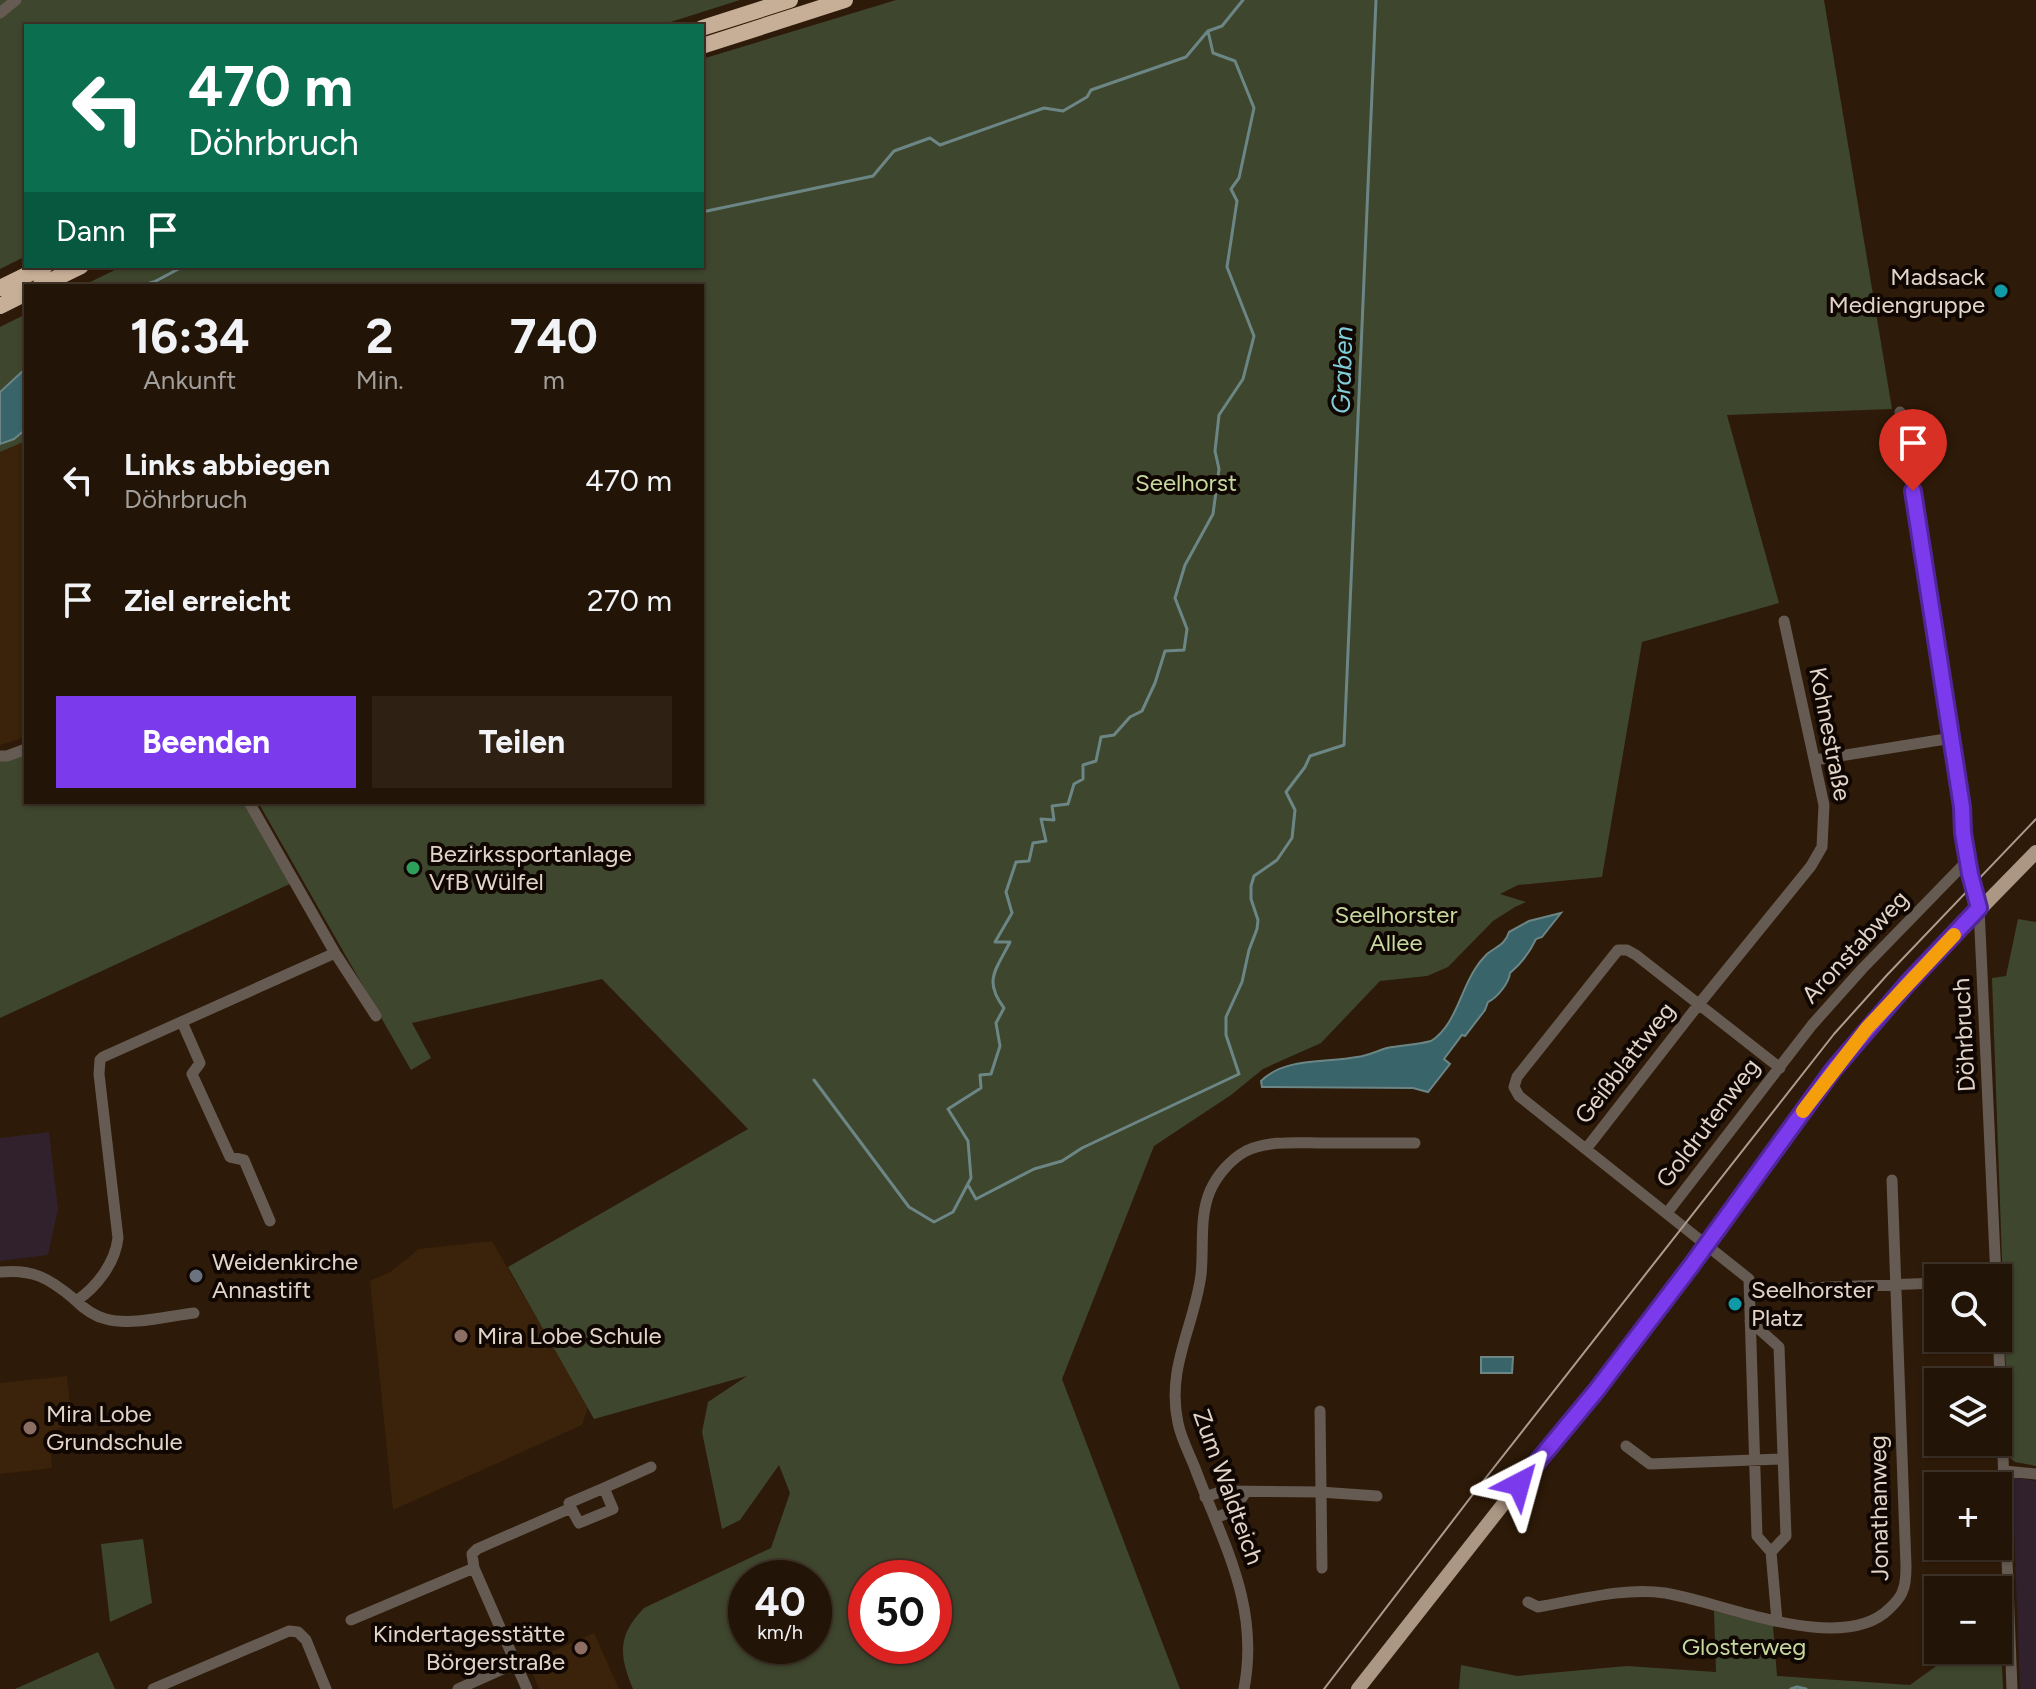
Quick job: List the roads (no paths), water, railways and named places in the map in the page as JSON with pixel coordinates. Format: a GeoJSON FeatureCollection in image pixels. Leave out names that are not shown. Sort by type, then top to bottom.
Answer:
{"type":"FeatureCollection","features":[{"type":"Feature","properties":{"kind":"highway"},"geometry":{"type":"LineString","coordinates":[[704,27],[790,0]]}},
{"type":"Feature","properties":{"kind":"highway"},"geometry":{"type":"LineString","coordinates":[[704,45],[845,0]]}},
{"type":"Feature","properties":{"kind":"highway"},"geometry":{"type":"LineString","coordinates":[[0,288],[41,268]]}},
{"type":"Feature","properties":{"kind":"highway"},"geometry":{"type":"LineString","coordinates":[[44,284],[77,268]]}},
{"type":"Feature","properties":{"kind":"highway"},"geometry":{"type":"LineString","coordinates":[[0,306],[24,294]]}},
{"type":"Feature","properties":{"kind":"main road"},"geometry":{"type":"LineString","coordinates":[[1358,1689],[1596,1391],[1842,1059],[1907,984],[2036,852]]}},
{"type":"Feature","properties":{"kind":"street"},"geometry":{"type":"LineString","coordinates":[[0,13],[16,0]]}},
{"type":"Feature","properties":{"kind":"street","name":"Döhrbruch"},"geometry":{"type":"LineString","coordinates":[[1900,412],[1952,738],[1968,860],[1979,908],[1995,1264]]}},
{"type":"Feature","properties":{"kind":"street","name":"Kohnestraße"},"geometry":{"type":"LineString","coordinates":[[1699,1004],[1811,866],[1822,847],[1824,805],[1784,621]]}},
{"type":"Feature","properties":{"kind":"street"},"geometry":{"type":"LineString","coordinates":[[1815,760],[1952,738]]}},
{"type":"Feature","properties":{"kind":"street"},"geometry":{"type":"LineString","coordinates":[[0,756],[24,750]]}},
{"type":"Feature","properties":{"kind":"street"},"geometry":{"type":"LineString","coordinates":[[250,804],[335,953],[376,1016]]}},
{"type":"Feature","properties":{"kind":"street","name":"Aronstabweg"},"geometry":{"type":"LineString","coordinates":[[1780,1068],[1812,1025],[1862,969],[1968,860]]}},
{"type":"Feature","properties":{"kind":"street","name":"Goldrutenweg"},"geometry":{"type":"LineString","coordinates":[[1586,1149],[1519,1096],[1514,1087],[1517,1077],[1618,950],[1627,950],[1780,1068],[1667,1213]]}},
{"type":"Feature","properties":{"kind":"street"},"geometry":{"type":"LineString","coordinates":[[76,1301],[89,1292],[114,1256],[118,1238],[99,1074],[100,1060],[335,953]]}},
{"type":"Feature","properties":{"kind":"street","name":"Geißblattweg"},"geometry":{"type":"LineString","coordinates":[[1586,1149],[1699,1004]]}},
{"type":"Feature","properties":{"kind":"street"},"geometry":{"type":"LineString","coordinates":[[182,1022],[200,1063],[192,1074],[230,1157],[244,1160],[270,1221]]}},
{"type":"Feature","properties":{"kind":"street","name":"Zum Waldteich"},"geometry":{"type":"LineString","coordinates":[[1244,1689],[1248,1657],[1245,1608],[1232,1560],[1178,1424],[1174,1395],[1177,1365],[1200,1283],[1204,1211],[1209,1192],[1218,1176],[1239,1156],[1263,1146],[1285,1143],[1415,1143]]}},
{"type":"Feature","properties":{"kind":"street"},"geometry":{"type":"LineString","coordinates":[[1528,1602],[1538,1607],[1630,1591],[1663,1592],[1777,1621],[1771,1552],[1757,1536],[1749,1279],[1586,1149]]}},
{"type":"Feature","properties":{"kind":"street"},"geometry":{"type":"LineString","coordinates":[[1892,1180],[1894,1284]]}},
{"type":"Feature","properties":{"kind":"street"},"geometry":{"type":"LineString","coordinates":[[0,1272],[38,1275],[102,1319],[114,1321],[194,1313]]}},
{"type":"Feature","properties":{"kind":"street"},"geometry":{"type":"LineString","coordinates":[[1750,1290],[1924,1283]]}},
{"type":"Feature","properties":{"kind":"street","name":"Jonathanweg"},"geometry":{"type":"LineString","coordinates":[[1777,1621],[1814,1627],[1866,1623],[1885,1613],[1903,1591],[1906,1566],[1894,1284]]}},
{"type":"Feature","properties":{"kind":"street"},"geometry":{"type":"LineString","coordinates":[[1750,1321],[1779,1347],[1786,1536],[1771,1552]]}},
{"type":"Feature","properties":{"kind":"street"},"geometry":{"type":"LineString","coordinates":[[1999,1352],[2012,1689]]}},
{"type":"Feature","properties":{"kind":"street"},"geometry":{"type":"LineString","coordinates":[[1320,1411],[1322,1568]]}},
{"type":"Feature","properties":{"kind":"street"},"geometry":{"type":"LineString","coordinates":[[1626,1446],[1650,1464],[1783,1459]]}},
{"type":"Feature","properties":{"kind":"street"},"geometry":{"type":"LineString","coordinates":[[604,1488],[613,1509],[579,1523],[569,1503],[651,1467]]}},
{"type":"Feature","properties":{"kind":"street"},"geometry":{"type":"LineString","coordinates":[[2004,1471],[2036,1474]]}},
{"type":"Feature","properties":{"kind":"street"},"geometry":{"type":"LineString","coordinates":[[1205,1497],[1223,1491],[1377,1496]]}},
{"type":"Feature","properties":{"kind":"street"},"geometry":{"type":"LineString","coordinates":[[1215,1518],[1233,1511],[1246,1492]]}},
{"type":"Feature","properties":{"kind":"street"},"geometry":{"type":"LineString","coordinates":[[527,1689],[474,1568],[472,1554],[477,1549],[571,1508]]}},
{"type":"Feature","properties":{"kind":"street"},"geometry":{"type":"LineString","coordinates":[[351,1620],[474,1568]]}},
{"type":"Feature","properties":{"kind":"street"},"geometry":{"type":"LineString","coordinates":[[153,1689],[289,1631],[298,1632],[306,1640],[326,1689]]}},
{"type":"Feature","properties":{"kind":"street"},"geometry":{"type":"LineString","coordinates":[[458,1689],[516,1663]]}},
{"type":"Feature","properties":{"kind":"water"},"geometry":{"type":"Polygon","coordinates":[[[24,370],[24,431],[14,439],[0,444],[0,392],[24,370]]]}},
{"type":"Feature","properties":{"kind":"water"},"geometry":{"type":"Polygon","coordinates":[[[1561,913],[1542,937],[1536,939],[1525,958],[1510,973],[1502,990],[1488,1002],[1465,1036],[1462,1035],[1444,1059],[1450,1064],[1428,1092],[1413,1088],[1262,1087],[1261,1081],[1271,1073],[1294,1064],[1345,1059],[1431,1041],[1452,1018],[1478,965],[1503,943],[1509,932],[1529,921],[1561,913]]]}},
{"type":"Feature","properties":{"kind":"water"},"geometry":{"type":"Polygon","coordinates":[[[1481,1357],[1513,1357],[1512,1373],[1481,1373],[1481,1357]]]}},
{"type":"Feature","properties":{"kind":"waterway"},"geometry":{"type":"LineString","coordinates":[[814,1080],[909,1207],[934,1222],[953,1212],[971,1178],[968,1141],[948,1109],[981,1088],[980,1075],[991,1074],[1000,1046],[996,1023],[1004,1008],[993,982],[996,968],[1010,942],[995,942],[1012,913],[1006,892],[1016,862],[1029,861],[1033,843],[1046,841],[1041,819],[1054,820],[1052,806],[1068,804],[1074,784],[1083,779],[1083,765],[1096,761],[1101,737],[1114,735],[1130,717],[1142,711],[1165,651],[1184,650],[1187,629],[1175,598],[1185,565],[1213,514],[1219,469],[1215,451],[1219,415],[1243,379],[1254,336],[1227,267],[1237,201],[1231,189],[1239,178],[1254,108],[1235,61],[1213,53],[1208,31],[1222,26],[1243,0]]}},
{"type":"Feature","properties":{"kind":"waterway","name":"Graben"},"geometry":{"type":"LineString","coordinates":[[968,1185],[976,1199],[1034,1169],[1062,1161],[1082,1148],[1239,1074],[1226,1035],[1226,1017],[1242,982],[1257,929],[1258,920],[1251,899],[1254,876],[1277,860],[1292,838],[1295,810],[1286,792],[1310,756],[1344,745],[1376,0]]}},
{"type":"Feature","properties":{"kind":"waterway"},"geometry":{"type":"LineString","coordinates":[[704,212],[873,176],[894,151],[930,138],[940,145],[1044,108],[1063,111],[1087,97],[1091,90],[1186,57],[1207,32]]}},
{"type":"Feature","properties":{"kind":"waterway"},"geometry":{"type":"LineString","coordinates":[[154,284],[180,268]]}},
{"type":"Feature","properties":{"kind":"waterway"},"geometry":{"type":"LineString","coordinates":[[147,284],[153,282]]}},
{"type":"Feature","properties":{"kind":"waterway"},"geometry":{"type":"LineString","coordinates":[[1791,1689],[1806,1689]]}},
{"type":"Feature","properties":{"kind":"tram line"},"geometry":{"type":"LineString","coordinates":[[1324,1689],[1834,1034],[2036,819]]}},
{"type":"Feature","properties":{"kind":"place","name":"Madsack Mediengruppe"},"geometry":{"type":"Point","coordinates":[2001,291]}},
{"type":"Feature","properties":{"kind":"place","name":"Bezirkssportanlage VfB Wülfel"},"geometry":{"type":"Point","coordinates":[413,868]}},
{"type":"Feature","properties":{"kind":"place","name":"Weidenkirche Annastift"},"geometry":{"type":"Point","coordinates":[196,1276]}},
{"type":"Feature","properties":{"kind":"place","name":"Seelhorster Platz"},"geometry":{"type":"Point","coordinates":[1735,1304]}},
{"type":"Feature","properties":{"kind":"place","name":"Mira Lobe Schule"},"geometry":{"type":"Point","coordinates":[461,1336]}},
{"type":"Feature","properties":{"kind":"place","name":"Mira Lobe Grundschule"},"geometry":{"type":"Point","coordinates":[30,1428]}},
{"type":"Feature","properties":{"kind":"place","name":"Kindertagesstätte Börgerstraße"},"geometry":{"type":"Point","coordinates":[581,1648]}},
{"type":"Feature","properties":{"kind":"park label","name":"Seelhorst"},"geometry":{"type":"Point","coordinates":[1186,483]}},
{"type":"Feature","properties":{"kind":"park label","name":"Seelhorster Allee"},"geometry":{"type":"Point","coordinates":[1396,929]}},
{"type":"Feature","properties":{"kind":"park label","name":"Glosterweg"},"geometry":{"type":"Point","coordinates":[1744,1647]}}]}
